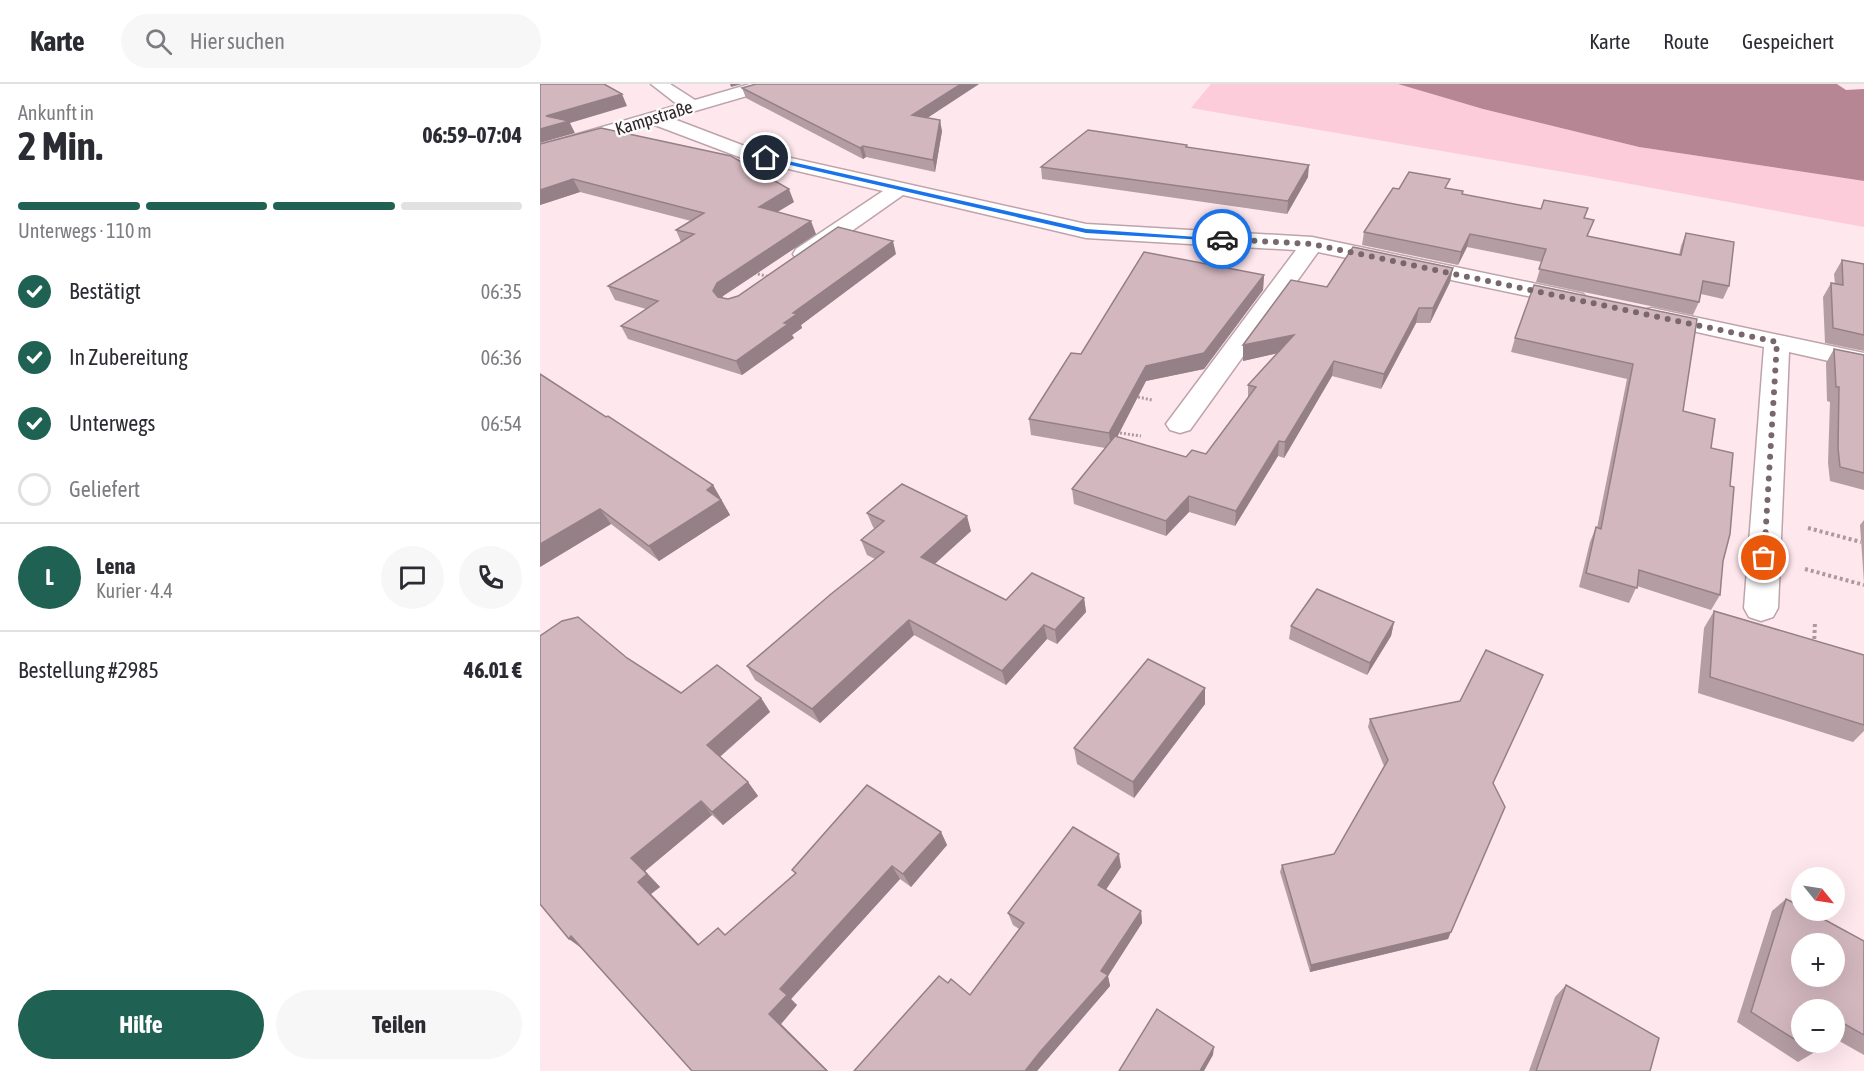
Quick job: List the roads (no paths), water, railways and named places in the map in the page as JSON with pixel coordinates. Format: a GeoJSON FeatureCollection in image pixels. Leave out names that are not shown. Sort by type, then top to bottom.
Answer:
{"type":"FeatureCollection","features":[{"type":"Feature","properties":{"kind":"street"},"geometry":{"type":"LineString","coordinates":[[659,84],[692,106]]}},
{"type":"Feature","properties":{"kind":"street","name":"Kampstraße"},"geometry":{"type":"LineString","coordinates":[[540,151],[768,84]]}},
{"type":"Feature","properties":{"kind":"street"},"geometry":{"type":"LineString","coordinates":[[654,118],[748,154],[1086,231],[1312,244],[1602,305]]}},
{"type":"Feature","properties":{"kind":"street"},"geometry":{"type":"LineString","coordinates":[[760,274],[899,189]]}},
{"type":"Feature","properties":{"kind":"street"},"geometry":{"type":"LineString","coordinates":[[1180,424],[1312,244]]}},
{"type":"Feature","properties":{"kind":"street"},"geometry":{"type":"LineString","coordinates":[[1635,312],[1864,361]]}},
{"type":"Feature","properties":{"kind":"street"},"geometry":{"type":"LineString","coordinates":[[1761,608],[1777,342]]}}]}
